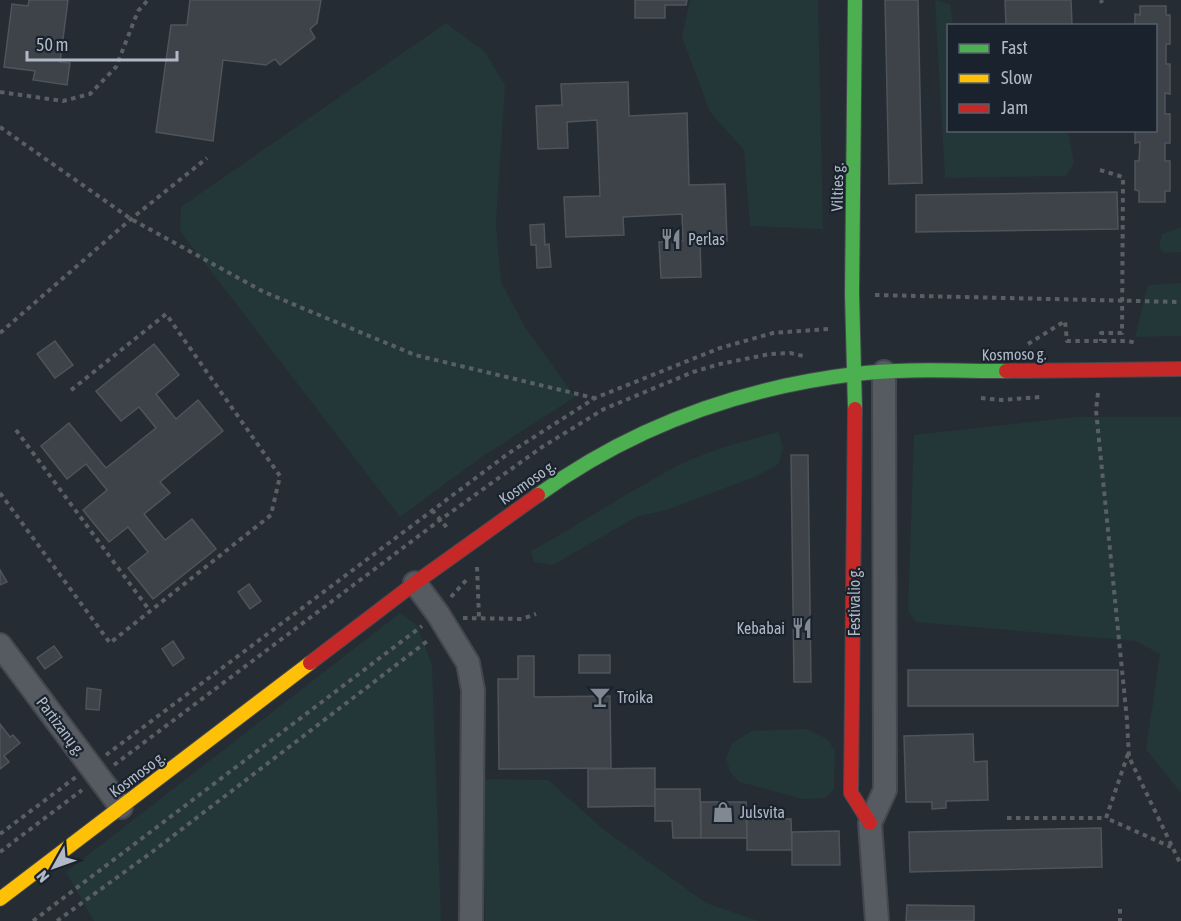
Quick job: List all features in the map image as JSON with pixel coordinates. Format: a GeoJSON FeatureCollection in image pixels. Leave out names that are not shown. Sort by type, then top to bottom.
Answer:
{"type":"FeatureCollection","features":[{"type":"Feature","properties":{"kind":"main road","name":"Vilties g."},"geometry":{"type":"LineString","coordinates":[[855,0],[852,294],[852,354],[855,374]]}},
{"type":"Feature","properties":{"kind":"main road","name":"Kosmoso g."},"geometry":{"type":"LineString","coordinates":[[0,899],[415,583],[554,483],[624,442],[684,415],[719,402],[768,389],[855,374],[1181,369]]}},
{"type":"Feature","properties":{"kind":"main road","name":"Festivalio g."},"geometry":{"type":"LineString","coordinates":[[855,374],[851,793],[870,823]]}},
{"type":"Feature","properties":{"kind":"street","name":"Festivalio g."},"geometry":{"type":"LineString","coordinates":[[877,921],[870,823],[885,790],[884,372]]}},
{"type":"Feature","properties":{"kind":"street"},"geometry":{"type":"LineString","coordinates":[[415,583],[444,614],[468,663],[473,690],[471,921]]}},
{"type":"Feature","properties":{"kind":"street","name":"Partizanų g."},"geometry":{"type":"LineString","coordinates":[[0,645],[121,807]]}},
{"type":"Feature","properties":{"kind":"path"},"geometry":{"type":"LineString","coordinates":[[0,92],[63,101],[90,94],[116,68],[138,11],[148,0]]}},
{"type":"Feature","properties":{"kind":"path"},"geometry":{"type":"LineString","coordinates":[[0,127],[131,219],[264,291],[415,355],[595,398]]}},
{"type":"Feature","properties":{"kind":"path"},"geometry":{"type":"LineString","coordinates":[[0,333],[131,219],[207,158]]}},
{"type":"Feature","properties":{"kind":"path"},"geometry":{"type":"LineString","coordinates":[[1100,170],[1123,177],[1122,333],[1101,333],[1101,369],[1096,410],[1128,720],[1129,757],[1181,865]]}},
{"type":"Feature","properties":{"kind":"path"},"geometry":{"type":"LineString","coordinates":[[852,294],[1181,302]]}},
{"type":"Feature","properties":{"kind":"path"},"geometry":{"type":"LineString","coordinates":[[0,493],[110,643],[271,515],[280,476],[166,314],[70,391]]}},
{"type":"Feature","properties":{"kind":"path"},"geometry":{"type":"LineString","coordinates":[[1065,321],[1067,341],[1128,341],[1144,345]]}},
{"type":"Feature","properties":{"kind":"path"},"geometry":{"type":"LineString","coordinates":[[0,834],[509,453],[595,398],[720,348],[772,333],[830,329]]}},
{"type":"Feature","properties":{"kind":"path"},"geometry":{"type":"LineString","coordinates":[[1086,394],[1109,394]]}},
{"type":"Feature","properties":{"kind":"path"},"geometry":{"type":"LineString","coordinates":[[978,398],[1001,400],[1044,396]]}},
{"type":"Feature","properties":{"kind":"path"},"geometry":{"type":"LineString","coordinates":[[16,430],[150,611]]}},
{"type":"Feature","properties":{"kind":"path"},"geometry":{"type":"LineString","coordinates":[[57,921],[152,852],[444,614],[454,592],[478,568],[479,617]]}},
{"type":"Feature","properties":{"kind":"path"},"geometry":{"type":"LineString","coordinates":[[444,614],[456,619],[479,617],[522,619],[536,614]]}},
{"type":"Feature","properties":{"kind":"path"},"geometry":{"type":"LineString","coordinates":[[33,921],[444,614]]}},
{"type":"Feature","properties":{"kind":"path"},"geometry":{"type":"LineString","coordinates":[[1106,818],[1129,750]]}},
{"type":"Feature","properties":{"kind":"path"},"geometry":{"type":"LineString","coordinates":[[1007,818],[1106,818],[1173,848]]}},
{"type":"Feature","properties":{"kind":"path"},"geometry":{"type":"LineString","coordinates":[[1120,909],[1120,921]]}},
{"type":"Feature","properties":{"kind":"shaded area"},"geometry":{"type":"Polygon","coordinates":[[[690,0],[818,0],[823,229],[750,226],[744,150],[710,112],[682,37],[690,0]]]}},
{"type":"Feature","properties":{"kind":"shaded area"},"geometry":{"type":"Polygon","coordinates":[[[935,0],[950,4],[953,24],[947,24],[947,132],[1068,132],[1074,163],[1066,176],[945,178],[935,0]]]}},
{"type":"Feature","properties":{"kind":"shaded area"},"geometry":{"type":"Polygon","coordinates":[[[446,23],[485,52],[505,85],[496,224],[501,282],[525,327],[575,397],[483,456],[400,517],[180,231],[181,207],[446,23]]]}},
{"type":"Feature","properties":{"kind":"shaded area"},"geometry":{"type":"Polygon","coordinates":[[[1181,227],[1181,252],[1163,253],[1159,247],[1162,234],[1181,227]]]}},
{"type":"Feature","properties":{"kind":"shaded area"},"geometry":{"type":"Polygon","coordinates":[[[1181,283],[1181,336],[1135,337],[1148,285],[1181,283]]]}},
{"type":"Feature","properties":{"kind":"shaded area"},"geometry":{"type":"Polygon","coordinates":[[[1077,417],[1181,417],[1181,793],[1146,749],[1160,654],[1136,641],[916,622],[908,611],[914,435],[1077,417]]]}},
{"type":"Feature","properties":{"kind":"shaded area"},"geometry":{"type":"Polygon","coordinates":[[[778,432],[783,447],[779,464],[757,476],[664,511],[638,516],[553,565],[534,562],[531,551],[679,465],[707,453],[778,432]]]}},
{"type":"Feature","properties":{"kind":"shaded area"},"geometry":{"type":"Polygon","coordinates":[[[400,613],[417,625],[432,665],[441,921],[94,921],[66,872],[400,613]]]}},
{"type":"Feature","properties":{"kind":"shaded area"},"geometry":{"type":"Polygon","coordinates":[[[806,729],[827,739],[835,751],[834,789],[825,798],[803,799],[740,782],[730,772],[726,758],[732,744],[751,731],[806,729]]]}},
{"type":"Feature","properties":{"kind":"shaded area"},"geometry":{"type":"Polygon","coordinates":[[[484,779],[548,780],[603,829],[706,903],[759,921],[485,921],[484,779]]]}},
{"type":"Feature","properties":{"kind":"building"},"geometry":{"type":"Polygon","coordinates":[[[29,0],[68,0],[60,62],[70,63],[67,85],[33,80],[35,71],[4,67],[12,4],[28,6],[29,0]]]}},
{"type":"Feature","properties":{"kind":"building"},"geometry":{"type":"Polygon","coordinates":[[[190,0],[321,0],[317,23],[310,29],[315,38],[280,65],[275,59],[266,65],[223,60],[213,141],[156,132],[171,25],[187,25],[190,0]]]}},
{"type":"Feature","properties":{"kind":"building"},"geometry":{"type":"Polygon","coordinates":[[[635,0],[687,0],[686,5],[665,5],[665,18],[635,18],[635,0]]]}},
{"type":"Feature","properties":{"kind":"building"},"geometry":{"type":"Polygon","coordinates":[[[885,0],[918,0],[922,183],[889,184],[885,0]]]}},
{"type":"Feature","properties":{"kind":"building"},"geometry":{"type":"Polygon","coordinates":[[[1005,0],[1071,0],[1072,24],[1006,24],[1005,0]]]}},
{"type":"Feature","properties":{"kind":"building"},"geometry":{"type":"Polygon","coordinates":[[[1140,6],[1166,6],[1166,15],[1170,15],[1170,44],[1166,44],[1166,64],[1170,64],[1170,94],[1165,93],[1165,114],[1170,114],[1170,143],[1165,143],[1165,161],[1170,161],[1170,191],[1165,191],[1165,202],[1139,202],[1139,191],[1135,190],[1135,161],[1139,161],[1140,142],[1135,143],[1135,132],[1157,132],[1157,24],[1135,24],[1135,14],[1140,15],[1140,6]]]}},
{"type":"Feature","properties":{"kind":"building"},"geometry":{"type":"Polygon","coordinates":[[[628,82],[629,116],[687,113],[689,185],[725,184],[727,241],[700,242],[701,277],[661,278],[659,242],[683,241],[682,214],[623,217],[624,235],[566,237],[564,197],[600,196],[597,120],[567,122],[568,148],[538,149],[536,106],[562,105],[561,84],[628,82]]]}},
{"type":"Feature","properties":{"kind":"building"},"geometry":{"type":"Polygon","coordinates":[[[1117,192],[1118,229],[916,232],[916,195],[1117,192]]]}},
{"type":"Feature","properties":{"kind":"building"},"geometry":{"type":"Polygon","coordinates":[[[544,224],[545,245],[549,244],[551,267],[537,268],[536,245],[531,245],[530,225],[544,224]]]}},
{"type":"Feature","properties":{"kind":"building"},"geometry":{"type":"Polygon","coordinates":[[[55,341],[73,365],[55,378],[37,354],[55,341]]]}},
{"type":"Feature","properties":{"kind":"building"},"geometry":{"type":"Polygon","coordinates":[[[154,344],[179,375],[156,394],[176,419],[198,400],[223,431],[160,482],[170,493],[144,514],[165,540],[192,519],[216,549],[153,599],[128,568],[148,552],[128,527],[109,542],[83,510],[107,490],[86,464],[67,479],[41,446],[69,423],[106,468],[156,428],[139,407],[121,421],[96,391],[154,344]]]}},
{"type":"Feature","properties":{"kind":"building"},"geometry":{"type":"Polygon","coordinates":[[[791,455],[808,455],[811,682],[794,682],[791,455]]]}},
{"type":"Feature","properties":{"kind":"building"},"geometry":{"type":"Polygon","coordinates":[[[0,570],[7,582],[0,585],[0,570]]]}},
{"type":"Feature","properties":{"kind":"building"},"geometry":{"type":"Polygon","coordinates":[[[249,584],[261,601],[250,609],[238,592],[249,584]]]}},
{"type":"Feature","properties":{"kind":"building"},"geometry":{"type":"Polygon","coordinates":[[[173,641],[184,658],[173,666],[162,649],[173,641]]]}},
{"type":"Feature","properties":{"kind":"building"},"geometry":{"type":"Polygon","coordinates":[[[54,646],[62,657],[45,669],[37,658],[54,646]]]}},
{"type":"Feature","properties":{"kind":"building"},"geometry":{"type":"Polygon","coordinates":[[[579,655],[610,655],[610,673],[579,673],[579,655]]]}},
{"type":"Feature","properties":{"kind":"building"},"geometry":{"type":"Polygon","coordinates":[[[518,656],[534,656],[534,697],[610,696],[611,768],[499,769],[498,679],[518,679],[518,656]]]}},
{"type":"Feature","properties":{"kind":"building"},"geometry":{"type":"Polygon","coordinates":[[[908,670],[1118,670],[1118,706],[908,706],[908,670]]]}},
{"type":"Feature","properties":{"kind":"building"},"geometry":{"type":"Polygon","coordinates":[[[87,688],[101,690],[99,710],[86,709],[87,688]]]}},
{"type":"Feature","properties":{"kind":"building"},"geometry":{"type":"Polygon","coordinates":[[[0,724],[10,737],[13,735],[20,743],[4,756],[9,762],[0,769],[0,724]]]}},
{"type":"Feature","properties":{"kind":"building"},"geometry":{"type":"Polygon","coordinates":[[[973,734],[974,762],[987,761],[988,800],[946,801],[946,808],[932,809],[932,802],[906,802],[904,736],[973,734]]]}},
{"type":"Feature","properties":{"kind":"building"},"geometry":{"type":"Polygon","coordinates":[[[655,768],[655,806],[588,807],[588,769],[655,768]]]}},
{"type":"Feature","properties":{"kind":"building"},"geometry":{"type":"Polygon","coordinates":[[[655,789],[700,789],[701,838],[673,838],[672,821],[655,821],[655,789]]]}},
{"type":"Feature","properties":{"kind":"building"},"geometry":{"type":"Polygon","coordinates":[[[701,802],[746,802],[747,838],[701,838],[701,802]]]}},
{"type":"Feature","properties":{"kind":"building"},"geometry":{"type":"Polygon","coordinates":[[[747,819],[791,819],[792,850],[747,850],[747,819]]]}},
{"type":"Feature","properties":{"kind":"building"},"geometry":{"type":"Polygon","coordinates":[[[1101,828],[1102,867],[910,872],[909,832],[1101,828]]]}},
{"type":"Feature","properties":{"kind":"building"},"geometry":{"type":"Polygon","coordinates":[[[839,831],[840,865],[792,865],[792,832],[839,831]]]}},
{"type":"Feature","properties":{"kind":"building"},"geometry":{"type":"Polygon","coordinates":[[[907,905],[974,906],[974,921],[906,921],[907,905]]]}},
{"type":"Feature","properties":{"kind":"traffic: fast"},"geometry":{"type":"LineString","coordinates":[[855,0],[852,294],[855,409]]}},
{"type":"Feature","properties":{"kind":"traffic: fast"},"geometry":{"type":"LineString","coordinates":[[538,495],[611,449],[649,431],[689,414],[770,389],[812,380],[874,372],[1006,371]]}},
{"type":"Feature","properties":{"kind":"traffic: slow"},"geometry":{"type":"LineString","coordinates":[[0,899],[310,663]]}},
{"type":"Feature","properties":{"kind":"traffic: jam"},"geometry":{"type":"LineString","coordinates":[[1006,371],[1181,369]]}},
{"type":"Feature","properties":{"kind":"traffic: jam"},"geometry":{"type":"LineString","coordinates":[[855,409],[851,793],[870,823]]}},
{"type":"Feature","properties":{"kind":"traffic: jam"},"geometry":{"type":"LineString","coordinates":[[310,663],[415,583],[538,495]]}},
{"type":"Feature","properties":{"kind":"place","name":"Perlas"},"geometry":{"type":"Point","coordinates":[671,239]}},
{"type":"Feature","properties":{"kind":"place","name":"Kebabai"},"geometry":{"type":"Point","coordinates":[802,628]}},
{"type":"Feature","properties":{"kind":"place","name":"Troika"},"geometry":{"type":"Point","coordinates":[600,697]}},
{"type":"Feature","properties":{"kind":"place","name":"Julsvita"},"geometry":{"type":"Point","coordinates":[723,812]}}]}
